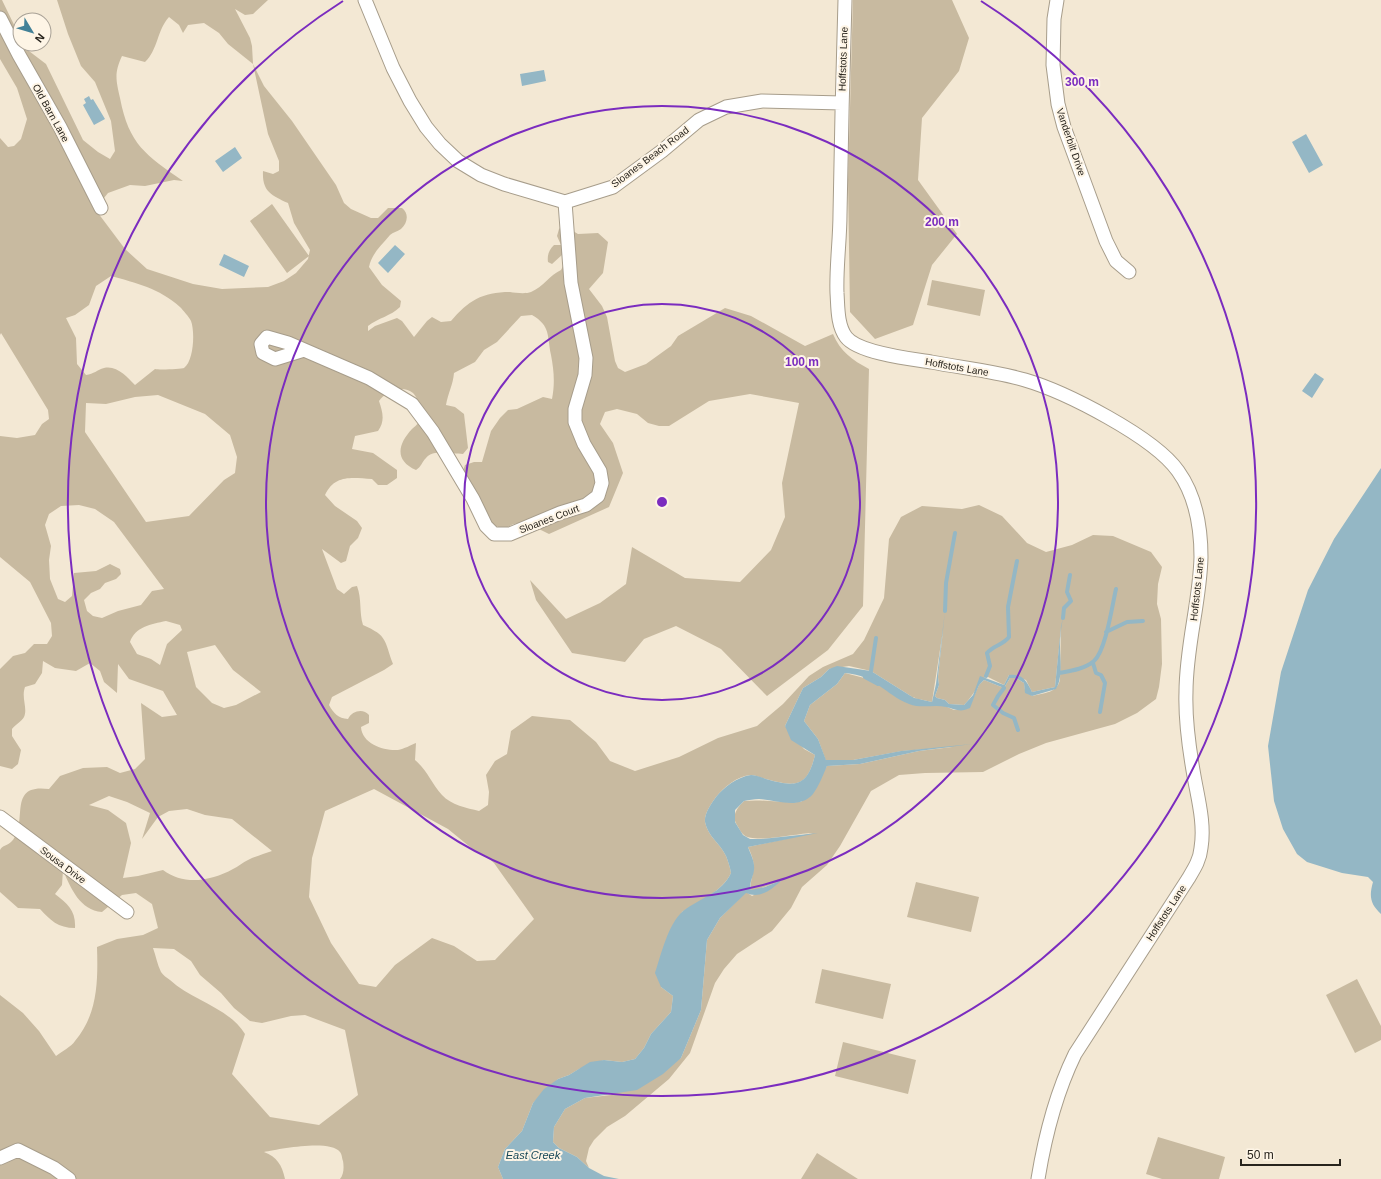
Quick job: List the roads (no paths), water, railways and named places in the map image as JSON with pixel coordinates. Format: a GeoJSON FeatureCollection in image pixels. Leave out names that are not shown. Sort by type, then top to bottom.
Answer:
{"type":"FeatureCollection","features":[{"type":"Feature","properties":{"kind":"street"},"geometry":{"type":"LineString","coordinates":[[365,0],[393,68],[410,101],[426,127],[440,144],[458,161],[481,175],[504,184],[565,202]]}},
{"type":"Feature","properties":{"kind":"street","name":"Hoffstots Lane"},"geometry":{"type":"LineString","coordinates":[[845,0],[840,248],[837,290],[839,317],[842,329],[847,339],[857,345],[885,354],[1026,381],[1081,403],[1142,439],[1168,459],[1179,472],[1195,504],[1201,556],[1186,692],[1190,752],[1202,826],[1201,850],[1198,862],[1188,879],[1075,1054],[1065,1074],[1055,1103],[1038,1179]]}},
{"type":"Feature","properties":{"kind":"street","name":"Vanderbilt Drive"},"geometry":{"type":"LineString","coordinates":[[1057,0],[1054,19],[1053,65],[1058,104],[1062,120],[1106,241],[1116,261],[1129,272]]}},
{"type":"Feature","properties":{"kind":"street","name":"Old Barn Lane"},"geometry":{"type":"LineString","coordinates":[[0,18],[60,127],[101,208]]}},
{"type":"Feature","properties":{"kind":"street","name":"Sloanes Beach Road"},"geometry":{"type":"LineString","coordinates":[[565,202],[613,187],[662,151],[699,120],[726,107],[762,101],[842,103]]}},
{"type":"Feature","properties":{"kind":"street","name":"Sloanes Court"},"geometry":{"type":"LineString","coordinates":[[304,350],[369,378],[403,397],[412,404],[433,432],[473,499],[486,526],[494,534],[510,534],[560,513],[586,505],[598,496],[602,483],[600,471],[584,444],[575,422],[576,409],[585,375],[586,358],[571,283],[565,202]]}},
{"type":"Feature","properties":{"kind":"street","name":"Sousa Drive"},"geometry":{"type":"LineString","coordinates":[[0,817],[127,912]]}},
{"type":"Feature","properties":{"kind":"street"},"geometry":{"type":"LineString","coordinates":[[0,1158],[18,1150],[54,1168],[69,1179]]}},
{"type":"Feature","properties":{"kind":"water"},"geometry":{"type":"Polygon","coordinates":[[[544,70],[546,81],[522,86],[520,74],[544,70]]]}},
{"type":"Feature","properties":{"kind":"water"},"geometry":{"type":"Polygon","coordinates":[[[89,96],[91,100],[93,99],[105,119],[94,125],[83,105],[86,103],[84,99],[89,96]]]}},
{"type":"Feature","properties":{"kind":"water"},"geometry":{"type":"Polygon","coordinates":[[[1306,134],[1323,165],[1309,173],[1292,142],[1306,134]]]}},
{"type":"Feature","properties":{"kind":"water"},"geometry":{"type":"Polygon","coordinates":[[[235,147],[242,158],[223,172],[215,161],[235,147]]]}},
{"type":"Feature","properties":{"kind":"water"},"geometry":{"type":"Polygon","coordinates":[[[395,245],[405,254],[388,273],[378,263],[395,245]]]}},
{"type":"Feature","properties":{"kind":"water"},"geometry":{"type":"Polygon","coordinates":[[[224,254],[249,266],[244,277],[219,265],[224,254]]]}},
{"type":"Feature","properties":{"kind":"water"},"geometry":{"type":"Polygon","coordinates":[[[1315,373],[1324,379],[1312,398],[1302,391],[1315,373]]]}},
{"type":"Feature","properties":{"kind":"water"},"geometry":{"type":"Polygon","coordinates":[[[1381,468],[1381,914],[1371,900],[1373,882],[1368,877],[1342,873],[1307,862],[1297,854],[1283,829],[1274,801],[1268,746],[1281,672],[1308,590],[1334,539],[1381,468]]]}},
{"type":"Feature","properties":{"kind":"water","name":"East Creek"},"geometry":{"type":"Polygon","coordinates":[[[945,611],[938,677],[939,685],[935,696],[937,698],[945,700],[949,704],[964,705],[973,695],[980,676],[1004,685],[1009,675],[1017,675],[1026,681],[1032,692],[1055,687],[1061,626],[1063,618],[1060,639],[1060,679],[1056,689],[1032,696],[1025,693],[1024,683],[1016,678],[1010,678],[1004,688],[984,680],[979,685],[970,708],[958,710],[941,706],[919,706],[909,704],[900,700],[873,681],[845,673],[837,684],[810,705],[804,721],[818,739],[826,760],[853,760],[901,751],[972,744],[919,751],[860,764],[827,766],[813,794],[801,802],[788,803],[759,799],[744,801],[735,810],[735,822],[743,835],[750,839],[818,833],[748,847],[754,864],[751,890],[765,887],[782,880],[774,887],[761,894],[751,895],[746,893],[720,918],[707,940],[701,1010],[681,1058],[663,1074],[637,1090],[585,1098],[565,1109],[554,1127],[553,1142],[559,1148],[577,1157],[589,1168],[604,1176],[619,1179],[503,1179],[498,1167],[505,1149],[522,1131],[533,1103],[544,1089],[558,1079],[569,1075],[590,1062],[604,1060],[622,1062],[635,1059],[644,1048],[651,1034],[671,1012],[673,996],[661,987],[655,973],[669,932],[683,911],[722,886],[731,873],[726,856],[721,847],[711,836],[705,822],[707,812],[716,797],[731,783],[746,776],[751,775],[776,782],[792,784],[804,779],[812,766],[815,755],[791,740],[785,726],[803,688],[821,677],[829,669],[837,666],[871,671],[914,698],[932,702],[936,684],[945,611]]]}},
{"type":"Feature","properties":{"kind":"waterway"},"geometry":{"type":"LineString","coordinates":[[945,611],[946,583],[955,533]]}},
{"type":"Feature","properties":{"kind":"waterway"},"geometry":{"type":"LineString","coordinates":[[986,676],[990,666],[987,653],[1009,637],[1008,607],[1017,561]]}},
{"type":"Feature","properties":{"kind":"waterway"},"geometry":{"type":"LineString","coordinates":[[1063,618],[1064,608],[1071,601],[1067,592],[1070,575]]}},
{"type":"Feature","properties":{"kind":"waterway"},"geometry":{"type":"LineString","coordinates":[[1059,673],[1086,666],[1094,661],[1102,648],[1116,589]]}},
{"type":"Feature","properties":{"kind":"waterway"},"geometry":{"type":"LineString","coordinates":[[1106,632],[1127,622],[1143,621]]}},
{"type":"Feature","properties":{"kind":"waterway"},"geometry":{"type":"LineString","coordinates":[[871,671],[876,638]]}},
{"type":"Feature","properties":{"kind":"waterway"},"geometry":{"type":"LineString","coordinates":[[1093,663],[1096,673],[1101,675],[1105,683],[1100,712]]}},
{"type":"Feature","properties":{"kind":"waterway"},"geometry":{"type":"LineString","coordinates":[[865,677],[878,684]]}},
{"type":"Feature","properties":{"kind":"waterway"},"geometry":{"type":"LineString","coordinates":[[1004,688],[993,705],[1003,713],[1014,718],[1018,730]]}}]}
